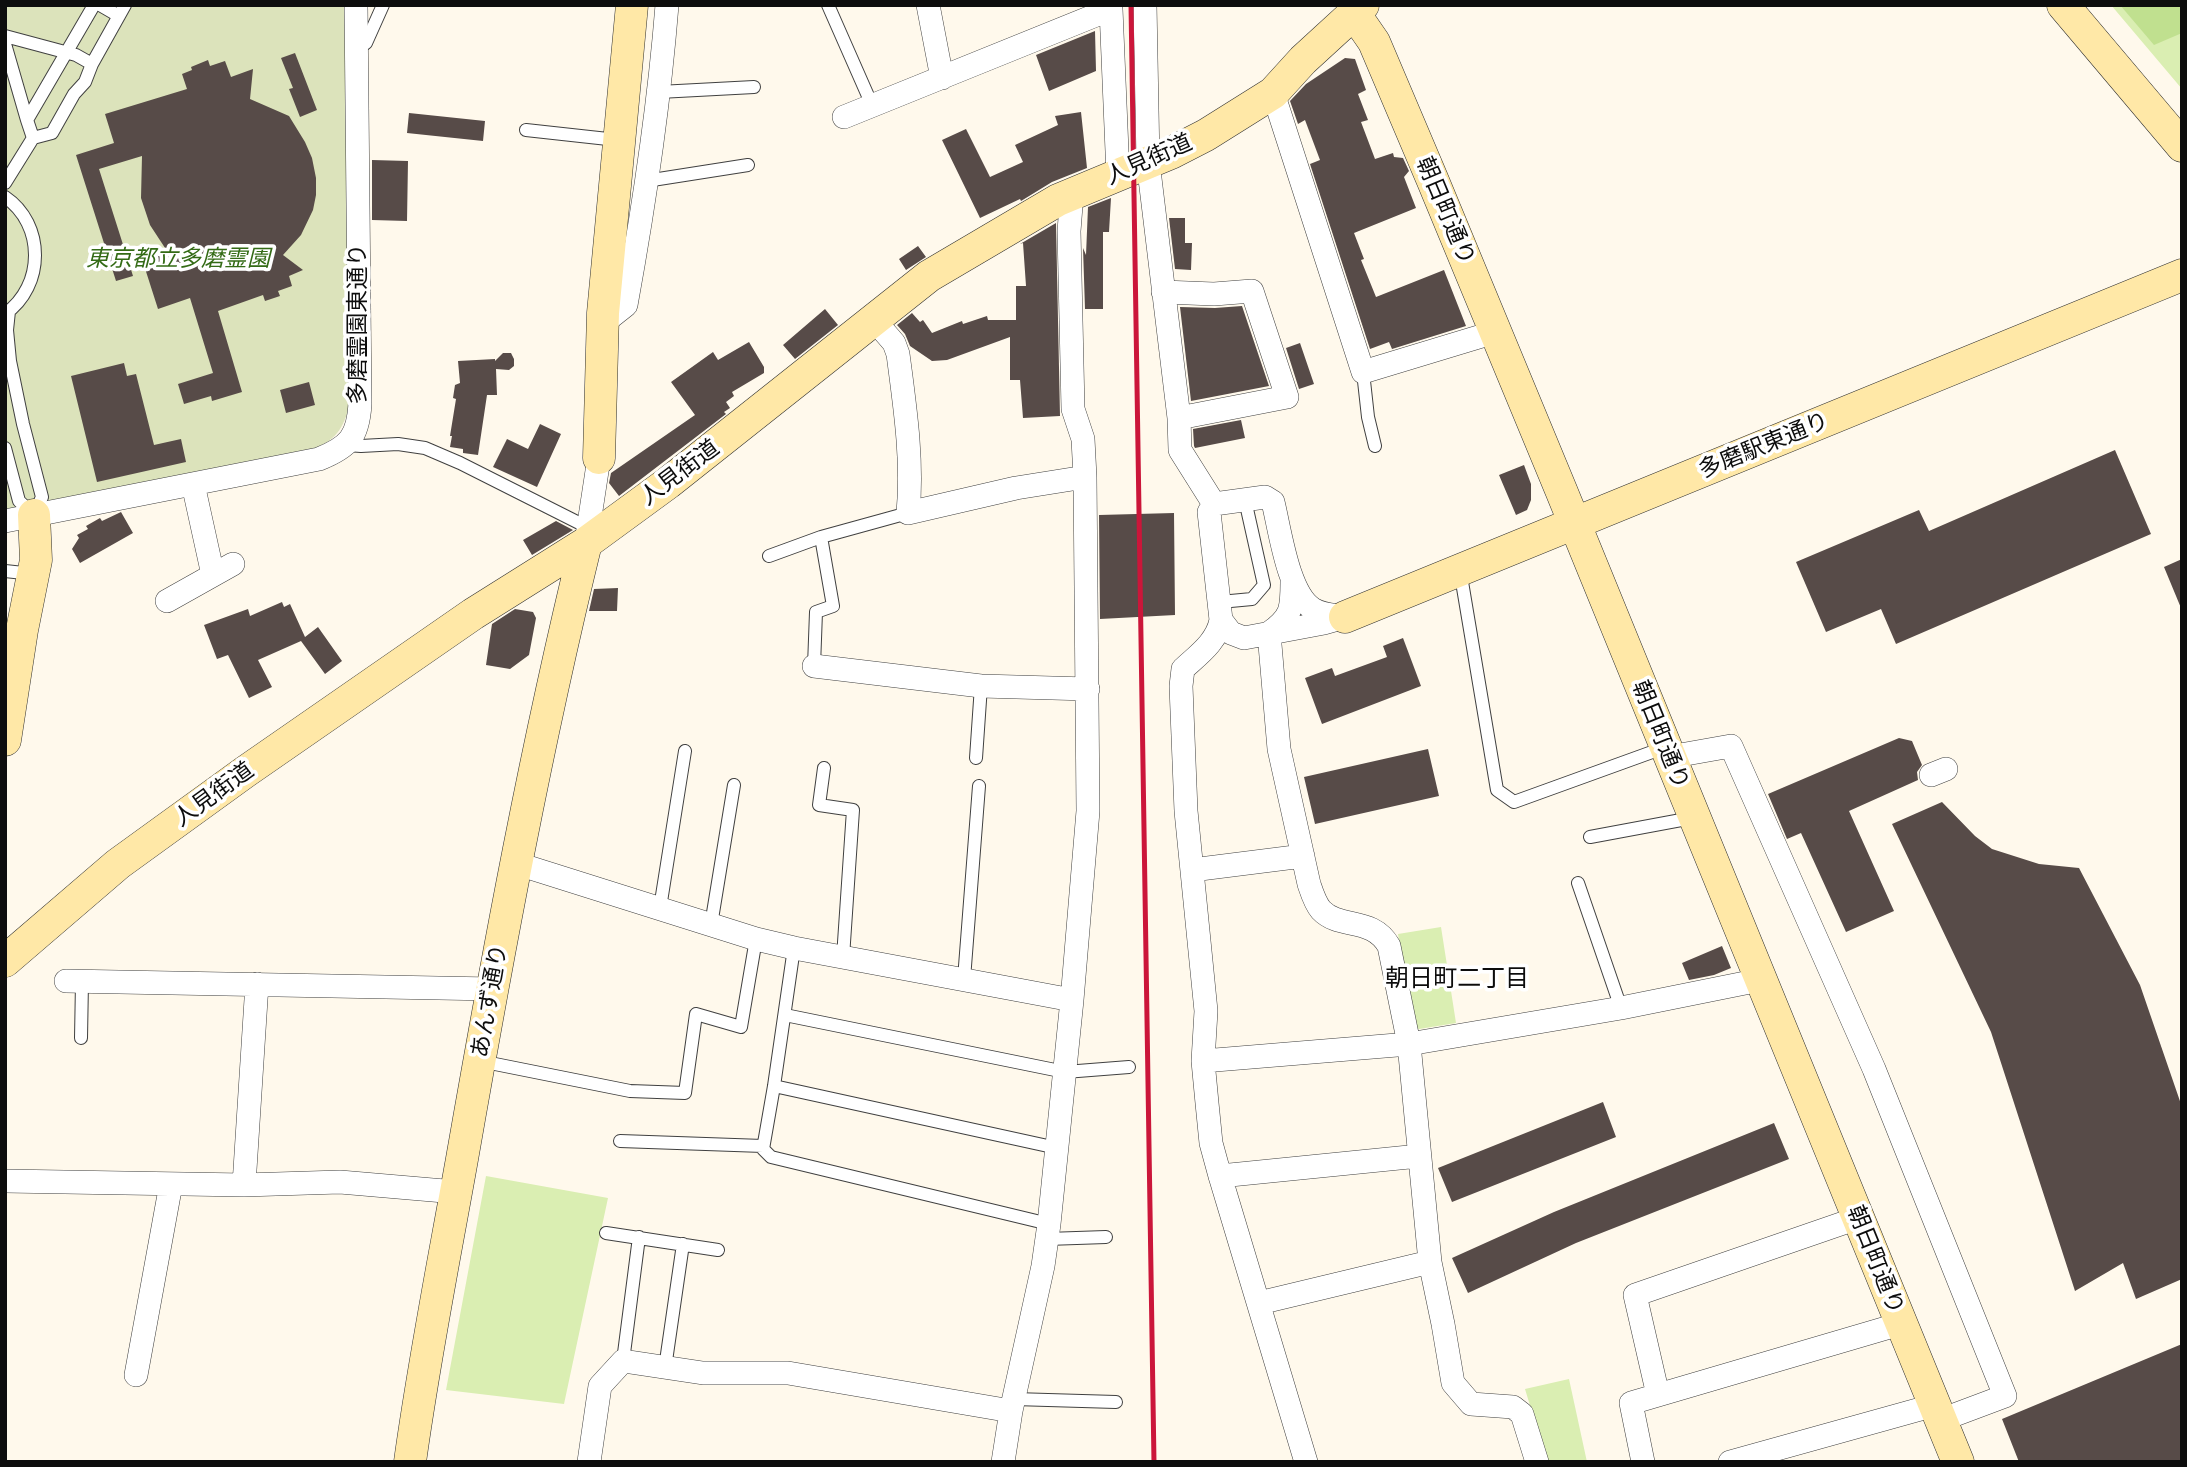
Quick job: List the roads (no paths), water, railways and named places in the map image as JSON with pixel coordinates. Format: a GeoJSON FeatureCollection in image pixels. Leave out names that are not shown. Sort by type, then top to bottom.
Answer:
{"type":"FeatureCollection","features":[{"type":"Feature","properties":{"kind":"street","name":"多磨霊園東通り"},"geometry":{"type":"LineString","coordinates":[[347,445],[359,420],[360,404],[356,5]]}},
{"type":"Feature","properties":{"kind":"street"},"geometry":{"type":"LineString","coordinates":[[587,535],[599,458],[602,324],[632,5]]}},
{"type":"Feature","properties":{"kind":"street"},"geometry":{"type":"LineString","coordinates":[[602,324],[626,305],[659,92],[667,5]]}},
{"type":"Feature","properties":{"kind":"street"},"geometry":{"type":"LineString","coordinates":[[928,5],[942,78]]}},
{"type":"Feature","properties":{"kind":"street"},"geometry":{"type":"LineString","coordinates":[[1145,5],[1148,162],[1179,418],[1180,450],[1214,504]]}},
{"type":"Feature","properties":{"kind":"street"},"geometry":{"type":"LineString","coordinates":[[2063,5],[2182,146]]}},
{"type":"Feature","properties":{"kind":"street","name":"人見街道"},"geometry":{"type":"LineString","coordinates":[[5,961],[118,864],[339,706],[531,577],[587,535],[668,483],[929,276],[1072,193],[1206,135],[1273,93],[1354,8]]}},
{"type":"Feature","properties":{"kind":"street","name":"朝日町通り"},"geometry":{"type":"LineString","coordinates":[[1354,8],[1374,42],[1495,332],[1958,1462]]}},
{"type":"Feature","properties":{"kind":"street"},"geometry":{"type":"LineString","coordinates":[[844,117],[1111,9],[1118,175]]}},
{"type":"Feature","properties":{"kind":"street"},"geometry":{"type":"LineString","coordinates":[[1273,93],[1363,372],[1495,332]]}},
{"type":"Feature","properties":{"kind":"street"},"geometry":{"type":"LineString","coordinates":[[1003,1462],[1048,1231],[1088,811],[1084,477],[1083,439],[1073,410],[1069,231],[1072,193]]}},
{"type":"Feature","properties":{"kind":"street","name":"多磨駅東通り"},"geometry":{"type":"LineString","coordinates":[[1345,617],[2182,275]]}},
{"type":"Feature","properties":{"kind":"street"},"geometry":{"type":"LineString","coordinates":[[1163,292],[1214,294],[1252,290],[1287,397],[1179,418]]}},
{"type":"Feature","properties":{"kind":"street"},"geometry":{"type":"LineString","coordinates":[[875,321],[894,343],[898,354],[908,440],[908,513],[1016,488],[1084,477]]}},
{"type":"Feature","properties":{"kind":"street"},"geometry":{"type":"LineString","coordinates":[[5,740],[22,630],[20,573],[37,544],[20,518],[319,459],[347,445]]}},
{"type":"Feature","properties":{"kind":"street"},"geometry":{"type":"LineString","coordinates":[[193,484],[213,575]]}},
{"type":"Feature","properties":{"kind":"street"},"geometry":{"type":"LineString","coordinates":[[1214,504],[1265,496],[1273,502],[1292,582],[1292,606],[1281,625],[1269,633]]}},
{"type":"Feature","properties":{"kind":"street"},"geometry":{"type":"LineString","coordinates":[[1214,504],[1209,512],[1221,611],[1219,630],[1210,643],[1183,669],[1181,687],[1186,811],[1206,1011],[1203,1061],[1211,1143],[1306,1462]]}},
{"type":"Feature","properties":{"kind":"street","name":"あんず通り"},"geometry":{"type":"LineString","coordinates":[[410,1462],[429,1337],[515,863],[587,535]]}},
{"type":"Feature","properties":{"kind":"street"},"geometry":{"type":"LineString","coordinates":[[167,601],[233,564]]}},
{"type":"Feature","properties":{"kind":"street"},"geometry":{"type":"LineString","coordinates":[[531,577],[549,584],[566,625]]}},
{"type":"Feature","properties":{"kind":"street"},"geometry":{"type":"LineString","coordinates":[[1292,582],[1312,609],[1345,617]]}},
{"type":"Feature","properties":{"kind":"street"},"geometry":{"type":"LineString","coordinates":[[1221,611],[1231,633],[1244,638]]}},
{"type":"Feature","properties":{"kind":"street"},"geometry":{"type":"LineString","coordinates":[[1199,654],[1228,642],[1345,617]]}},
{"type":"Feature","properties":{"kind":"street"},"geometry":{"type":"LineString","coordinates":[[1269,633],[1279,749],[1309,884],[1316,903],[1329,916],[1375,930],[1383,935],[1389,946],[1409,1044],[1430,1262],[1453,1383],[1471,1404],[1513,1407],[1522,1414],[1537,1462]]}},
{"type":"Feature","properties":{"kind":"street"},"geometry":{"type":"LineString","coordinates":[[814,666],[981,686],[1088,689]]}},
{"type":"Feature","properties":{"kind":"street"},"geometry":{"type":"LineString","coordinates":[[1668,752],[1731,746],[1874,1069],[2005,1396],[1730,1462]]}},
{"type":"Feature","properties":{"kind":"street"},"geometry":{"type":"LineString","coordinates":[[1192,870],[1303,856]]}},
{"type":"Feature","properties":{"kind":"street"},"geometry":{"type":"LineString","coordinates":[[515,863],[756,939],[1072,1000]]}},
{"type":"Feature","properties":{"kind":"street"},"geometry":{"type":"LineString","coordinates":[[1203,1061],[1409,1044],[1620,1008],[1760,980]]}},
{"type":"Feature","properties":{"kind":"street"},"geometry":{"type":"LineString","coordinates":[[74,982],[492,989]]}},
{"type":"Feature","properties":{"kind":"street"},"geometry":{"type":"LineString","coordinates":[[244,1185],[257,984]]}},
{"type":"Feature","properties":{"kind":"street"},"geometry":{"type":"LineString","coordinates":[[1220,1176],[1419,1156]]}},
{"type":"Feature","properties":{"kind":"street"},"geometry":{"type":"LineString","coordinates":[[5,1181],[244,1185],[340,1182],[456,1192]]}},
{"type":"Feature","properties":{"kind":"street"},"geometry":{"type":"LineString","coordinates":[[136,1375],[171,1184]]}},
{"type":"Feature","properties":{"kind":"street"},"geometry":{"type":"LineString","coordinates":[[1658,1395],[1634,1295],[1857,1218]]}},
{"type":"Feature","properties":{"kind":"street"},"geometry":{"type":"LineString","coordinates":[[1259,1303],[1430,1262]]}},
{"type":"Feature","properties":{"kind":"street"},"geometry":{"type":"LineString","coordinates":[[1643,1462],[1631,1403],[1900,1324]]}},
{"type":"Feature","properties":{"kind":"street"},"geometry":{"type":"LineString","coordinates":[[589,1462],[600,1385],[623,1361],[703,1373],[788,1373],[1012,1405]]}},
{"type":"Feature","properties":{"kind":"lane"},"geometry":{"type":"LineString","coordinates":[[27,120],[94,5]]}},
{"type":"Feature","properties":{"kind":"lane"},"geometry":{"type":"LineString","coordinates":[[5,183],[33,138],[52,133],[74,94],[86,82],[92,64],[122,11],[100,5]]}},
{"type":"Feature","properties":{"kind":"lane"},"geometry":{"type":"LineString","coordinates":[[356,50],[366,43],[383,5]]}},
{"type":"Feature","properties":{"kind":"lane"},"geometry":{"type":"LineString","coordinates":[[828,5],[872,105]]}},
{"type":"Feature","properties":{"kind":"lane"},"geometry":{"type":"LineString","coordinates":[[5,36],[76,55],[92,64]]}},
{"type":"Feature","properties":{"kind":"lane"},"geometry":{"type":"LineString","coordinates":[[5,44],[33,138]]}},
{"type":"Feature","properties":{"kind":"lane"},"geometry":{"type":"LineString","coordinates":[[659,92],[754,88]]}},
{"type":"Feature","properties":{"kind":"lane"},"geometry":{"type":"LineString","coordinates":[[526,130],[618,140]]}},
{"type":"Feature","properties":{"kind":"lane"},"geometry":{"type":"LineString","coordinates":[[646,181],[748,165]]}},
{"type":"Feature","properties":{"kind":"lane"},"geometry":{"type":"LineString","coordinates":[[5,197],[19,209],[27,221],[36,262],[27,289],[7,312],[10,361],[42,497],[20,518]]}},
{"type":"Feature","properties":{"kind":"lane"},"geometry":{"type":"LineString","coordinates":[[1363,372],[1368,417],[1375,446]]}},
{"type":"Feature","properties":{"kind":"lane"},"geometry":{"type":"LineString","coordinates":[[347,445],[397,444],[425,448],[460,463],[587,535]]}},
{"type":"Feature","properties":{"kind":"lane"},"geometry":{"type":"LineString","coordinates":[[5,447],[19,501],[20,518]]}},
{"type":"Feature","properties":{"kind":"lane"},"geometry":{"type":"LineString","coordinates":[[1221,611],[1252,599],[1264,585],[1245,500]]}},
{"type":"Feature","properties":{"kind":"lane"},"geometry":{"type":"LineString","coordinates":[[769,556],[821,537],[908,513]]}},
{"type":"Feature","properties":{"kind":"lane"},"geometry":{"type":"LineString","coordinates":[[814,666],[816,612],[833,606],[821,537]]}},
{"type":"Feature","properties":{"kind":"lane"},"geometry":{"type":"LineString","coordinates":[[1460,570],[1497,790],[1514,802],[1668,752]]}},
{"type":"Feature","properties":{"kind":"lane"},"geometry":{"type":"LineString","coordinates":[[976,758],[981,686]]}},
{"type":"Feature","properties":{"kind":"lane"},"geometry":{"type":"LineString","coordinates":[[660,908],[685,751]]}},
{"type":"Feature","properties":{"kind":"lane"},"geometry":{"type":"LineString","coordinates":[[824,768],[819,805],[853,810],[843,957]]}},
{"type":"Feature","properties":{"kind":"lane"},"geometry":{"type":"LineString","coordinates":[[711,925],[734,785]]}},
{"type":"Feature","properties":{"kind":"lane"},"geometry":{"type":"LineString","coordinates":[[964,979],[979,786]]}},
{"type":"Feature","properties":{"kind":"lane"},"geometry":{"type":"LineString","coordinates":[[1590,837],[1694,818]]}},
{"type":"Feature","properties":{"kind":"lane"},"geometry":{"type":"LineString","coordinates":[[1578,883],[1620,1008]]}},
{"type":"Feature","properties":{"kind":"lane"},"geometry":{"type":"LineString","coordinates":[[479,1061],[630,1091],[685,1093],[696,1014],[741,1027],[756,939]]}},
{"type":"Feature","properties":{"kind":"lane"},"geometry":{"type":"LineString","coordinates":[[794,948],[762,1149],[771,1157],[1048,1231],[1106,1237]]}},
{"type":"Feature","properties":{"kind":"lane"},"geometry":{"type":"LineString","coordinates":[[74,982],[81,1038]]}},
{"type":"Feature","properties":{"kind":"lane"},"geometry":{"type":"LineString","coordinates":[[785,1015],[1065,1072],[1129,1067]]}},
{"type":"Feature","properties":{"kind":"lane"},"geometry":{"type":"LineString","coordinates":[[774,1086],[1057,1148]]}},
{"type":"Feature","properties":{"kind":"lane"},"geometry":{"type":"LineString","coordinates":[[620,1141],[763,1146]]}},
{"type":"Feature","properties":{"kind":"lane"},"geometry":{"type":"LineString","coordinates":[[606,1233],[718,1250]]}},
{"type":"Feature","properties":{"kind":"lane"},"geometry":{"type":"LineString","coordinates":[[623,1361],[639,1237]]}},
{"type":"Feature","properties":{"kind":"lane"},"geometry":{"type":"LineString","coordinates":[[665,1368],[683,1244]]}},
{"type":"Feature","properties":{"kind":"lane"},"geometry":{"type":"LineString","coordinates":[[1012,1405],[1116,1402]]}},
{"type":"Feature","properties":{"kind":"railway"},"geometry":{"type":"LineString","coordinates":[[1131,5],[1154,1462]]}},
{"type":"Feature","properties":{"kind":"district","name":"朝日町二丁目"},"geometry":{"type":"Point","coordinates":[1457,979]}},
{"type":"Feature","properties":{"kind":"park label","name":"東京都立多磨霊園"},"geometry":{"type":"Point","coordinates":[178,259]}}]}
